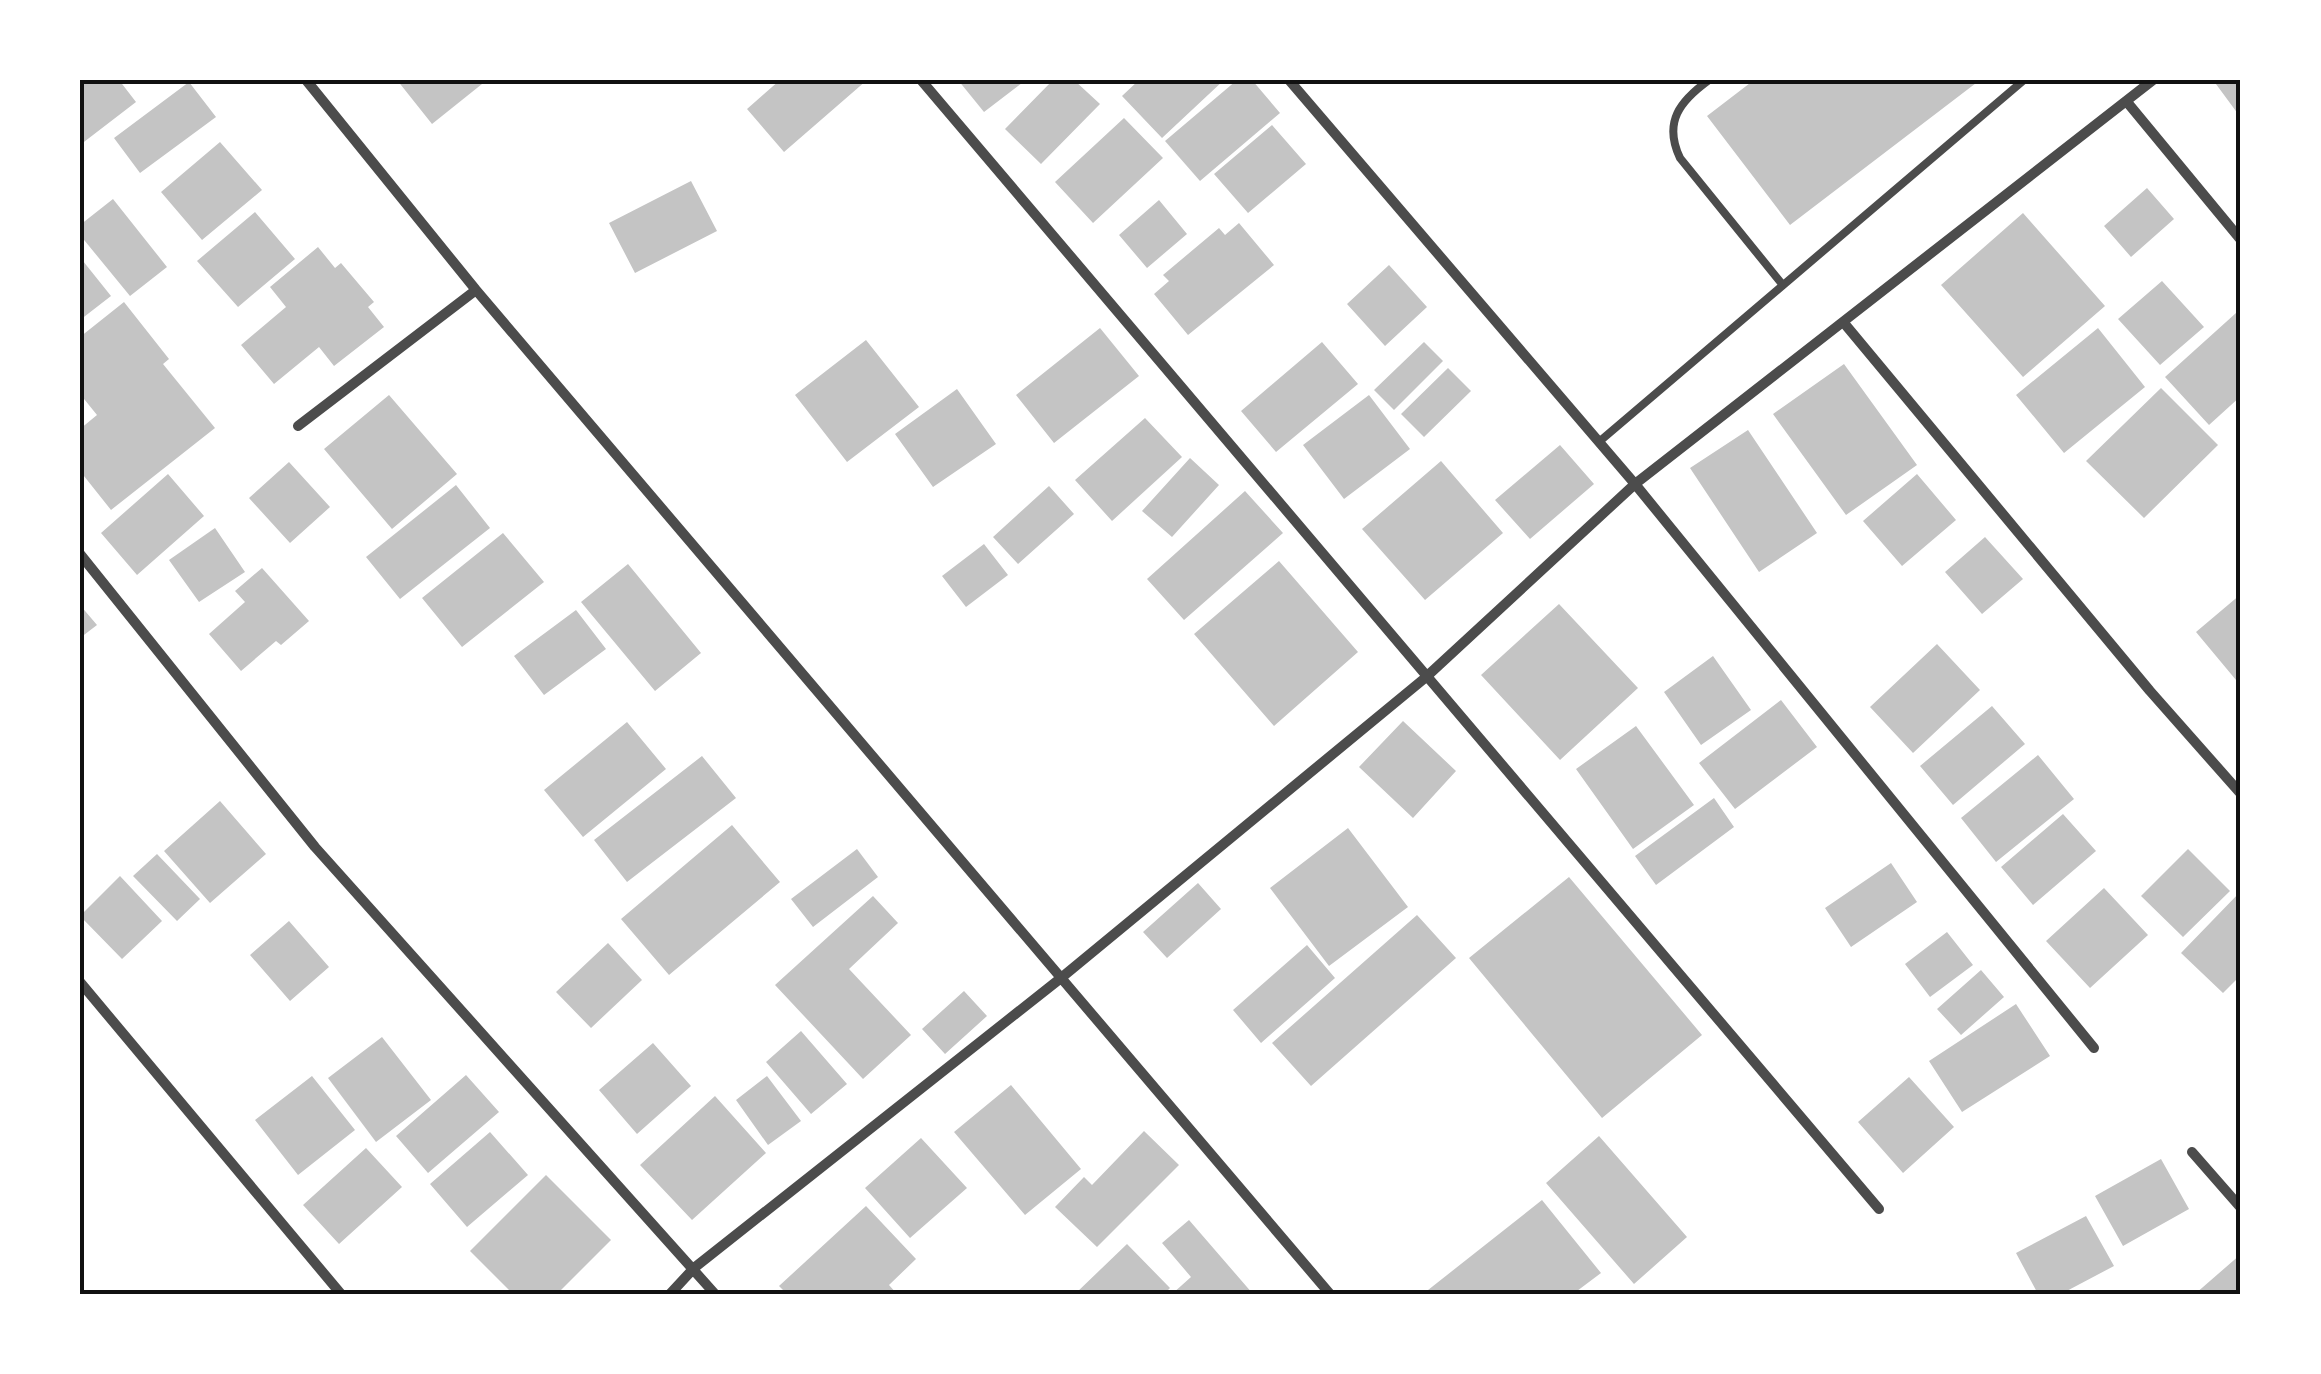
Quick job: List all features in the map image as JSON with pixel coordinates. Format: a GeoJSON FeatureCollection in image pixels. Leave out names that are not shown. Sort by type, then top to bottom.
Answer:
{"type":"FeatureCollection","features":[{"type":"Feature","properties":{"kind":"street"},"geometry":{"type":"LineString","coordinates":[[306,80],[476,290],[1330,1294]]}},
{"type":"Feature","properties":{"kind":"street"},"geometry":{"type":"LineString","coordinates":[[921,80],[1878,1209]]}},
{"type":"Feature","properties":{"kind":"street"},"geometry":{"type":"LineString","coordinates":[[1290,80],[1635,484],[2094,1048]]}},
{"type":"Feature","properties":{"kind":"street"},"geometry":{"type":"LineString","coordinates":[[670,1294],[694,1268],[1060,978],[1426,678],[1635,484],[2153,80]]}},
{"type":"Feature","properties":{"kind":"street"},"geometry":{"type":"LineString","coordinates":[[2127,102],[2241,240]]}},
{"type":"Feature","properties":{"kind":"street"},"geometry":{"type":"LineString","coordinates":[[298,426],[476,290]]}},
{"type":"Feature","properties":{"kind":"street"},"geometry":{"type":"LineString","coordinates":[[1844,323],[2150,691],[2241,794]]}},
{"type":"Feature","properties":{"kind":"street"},"geometry":{"type":"LineString","coordinates":[[80,554],[315,848],[715,1294]]}},
{"type":"Feature","properties":{"kind":"street"},"geometry":{"type":"LineString","coordinates":[[80,982],[341,1294]]}},
{"type":"Feature","properties":{"kind":"street"},"geometry":{"type":"LineString","coordinates":[[2192,1152],[2241,1208]]}},
{"type":"Feature","properties":{"kind":"lane"},"geometry":{"type":"LineString","coordinates":[[1709,80],[1688,95],[1676,117],[1672,142],[1680,158],[1782,284]]}},
{"type":"Feature","properties":{"kind":"lane"},"geometry":{"type":"LineString","coordinates":[[1600,442],[2024,80]]}},
{"type":"Feature","properties":{"kind":"building"},"geometry":{"type":"Polygon","coordinates":[[[80,80],[119,80],[136,102],[80,145],[80,80]]]}},
{"type":"Feature","properties":{"kind":"building"},"geometry":{"type":"Polygon","coordinates":[[[397,80],[487,80],[432,124],[397,80]]]}},
{"type":"Feature","properties":{"kind":"building"},"geometry":{"type":"Polygon","coordinates":[[[780,80],[867,80],[784,152],[747,109],[780,80]]]}},
{"type":"Feature","properties":{"kind":"building"},"geometry":{"type":"Polygon","coordinates":[[[958,80],[1026,80],[984,112],[958,80]]]}},
{"type":"Feature","properties":{"kind":"building"},"geometry":{"type":"Polygon","coordinates":[[[1053,80],[1074,80],[1100,104],[1041,164],[1005,129],[1053,80]]]}},
{"type":"Feature","properties":{"kind":"building"},"geometry":{"type":"Polygon","coordinates":[[[1139,80],[1224,80],[1162,138],[1122,96],[1139,80]]]}},
{"type":"Feature","properties":{"kind":"building"},"geometry":{"type":"Polygon","coordinates":[[[1237,80],[1252,80],[1280,113],[1200,181],[1165,141],[1237,80]]]}},
{"type":"Feature","properties":{"kind":"building"},"geometry":{"type":"Polygon","coordinates":[[[1754,80],[1980,80],[1790,225],[1707,116],[1754,80]]]}},
{"type":"Feature","properties":{"kind":"building"},"geometry":{"type":"Polygon","coordinates":[[[2213,80],[2241,80],[2241,118],[2213,80]]]}},
{"type":"Feature","properties":{"kind":"building"},"geometry":{"type":"Polygon","coordinates":[[[189,82],[216,117],[140,173],[114,138],[189,82]]]}},
{"type":"Feature","properties":{"kind":"building"},"geometry":{"type":"Polygon","coordinates":[[[1124,118],[1163,158],[1093,223],[1055,182],[1124,118]]]}},
{"type":"Feature","properties":{"kind":"building"},"geometry":{"type":"Polygon","coordinates":[[[1272,125],[1306,164],[1248,213],[1214,174],[1272,125]]]}},
{"type":"Feature","properties":{"kind":"building"},"geometry":{"type":"Polygon","coordinates":[[[220,142],[262,190],[202,240],[161,192],[220,142]]]}},
{"type":"Feature","properties":{"kind":"building"},"geometry":{"type":"Polygon","coordinates":[[[691,181],[717,231],[635,273],[609,223],[691,181]]]}},
{"type":"Feature","properties":{"kind":"building"},"geometry":{"type":"Polygon","coordinates":[[[2147,188],[2174,219],[2131,257],[2104,226],[2147,188]]]}},
{"type":"Feature","properties":{"kind":"building"},"geometry":{"type":"Polygon","coordinates":[[[113,199],[167,267],[130,296],[80,235],[80,225],[113,199]]]}},
{"type":"Feature","properties":{"kind":"building"},"geometry":{"type":"Polygon","coordinates":[[[1159,200],[1187,234],[1147,268],[1119,235],[1159,200]]]}},
{"type":"Feature","properties":{"kind":"building"},"geometry":{"type":"Polygon","coordinates":[[[255,212],[295,259],[238,307],[197,261],[255,212]]]}},
{"type":"Feature","properties":{"kind":"building"},"geometry":{"type":"Polygon","coordinates":[[[2023,213],[2105,306],[2023,377],[1941,285],[2023,213]]]}},
{"type":"Feature","properties":{"kind":"building"},"geometry":{"type":"Polygon","coordinates":[[[1239,223],[1274,265],[1188,335],[1154,294],[1169,281],[1163,275],[1219,228],[1225,235],[1239,223]]]}},
{"type":"Feature","properties":{"kind":"building"},"geometry":{"type":"Polygon","coordinates":[[[318,247],[335,268],[341,263],[374,302],[368,307],[384,327],[334,366],[319,347],[274,384],[241,345],[286,307],[270,287],[318,247]]]}},
{"type":"Feature","properties":{"kind":"building"},"geometry":{"type":"Polygon","coordinates":[[[83,261],[111,296],[80,320],[80,263],[83,261]]]}},
{"type":"Feature","properties":{"kind":"building"},"geometry":{"type":"Polygon","coordinates":[[[1389,265],[1427,307],[1385,346],[1347,304],[1389,265]]]}},
{"type":"Feature","properties":{"kind":"building"},"geometry":{"type":"Polygon","coordinates":[[[2162,281],[2204,327],[2160,365],[2118,319],[2162,281]]]}},
{"type":"Feature","properties":{"kind":"building"},"geometry":{"type":"Polygon","coordinates":[[[124,302],[169,359],[163,364],[215,428],[111,510],[80,471],[80,429],[97,415],[80,394],[80,337],[124,302]]]}},
{"type":"Feature","properties":{"kind":"building"},"geometry":{"type":"Polygon","coordinates":[[[2236,313],[2241,318],[2241,396],[2209,425],[2165,377],[2236,313]]]}},
{"type":"Feature","properties":{"kind":"building"},"geometry":{"type":"Polygon","coordinates":[[[1100,328],[1139,376],[1054,443],[1016,395],[1100,328]]]}},
{"type":"Feature","properties":{"kind":"building"},"geometry":{"type":"Polygon","coordinates":[[[2098,328],[2145,387],[2064,453],[2016,395],[2098,328]]]}},
{"type":"Feature","properties":{"kind":"building"},"geometry":{"type":"Polygon","coordinates":[[[866,340],[919,407],[847,462],[795,395],[866,340]]]}},
{"type":"Feature","properties":{"kind":"building"},"geometry":{"type":"Polygon","coordinates":[[[1322,342],[1358,384],[1276,452],[1241,411],[1322,342]]]}},
{"type":"Feature","properties":{"kind":"building"},"geometry":{"type":"Polygon","coordinates":[[[1424,342],[1443,361],[1394,410],[1374,390],[1424,342]]]}},
{"type":"Feature","properties":{"kind":"building"},"geometry":{"type":"Polygon","coordinates":[[[1844,364],[1917,465],[1846,515],[1773,414],[1844,364]]]}},
{"type":"Feature","properties":{"kind":"building"},"geometry":{"type":"Polygon","coordinates":[[[1448,368],[1471,391],[1424,437],[1401,414],[1448,368]]]}},
{"type":"Feature","properties":{"kind":"building"},"geometry":{"type":"Polygon","coordinates":[[[2161,388],[2218,445],[2144,518],[2086,461],[2161,388]]]}},
{"type":"Feature","properties":{"kind":"building"},"geometry":{"type":"Polygon","coordinates":[[[957,389],[996,444],[933,487],[895,434],[957,389]]]}},
{"type":"Feature","properties":{"kind":"building"},"geometry":{"type":"Polygon","coordinates":[[[389,395],[457,474],[392,529],[324,449],[389,395]]]}},
{"type":"Feature","properties":{"kind":"building"},"geometry":{"type":"Polygon","coordinates":[[[1369,395],[1410,449],[1344,499],[1303,445],[1369,395]]]}},
{"type":"Feature","properties":{"kind":"building"},"geometry":{"type":"Polygon","coordinates":[[[1145,418],[1182,457],[1112,521],[1075,480],[1145,418]]]}},
{"type":"Feature","properties":{"kind":"building"},"geometry":{"type":"Polygon","coordinates":[[[1748,430],[1817,533],[1759,572],[1690,468],[1748,430]]]}},
{"type":"Feature","properties":{"kind":"building"},"geometry":{"type":"Polygon","coordinates":[[[1560,445],[1594,484],[1530,539],[1495,500],[1560,445]]]}},
{"type":"Feature","properties":{"kind":"building"},"geometry":{"type":"Polygon","coordinates":[[[1190,458],[1219,485],[1172,537],[1142,511],[1190,458]]]}},
{"type":"Feature","properties":{"kind":"building"},"geometry":{"type":"Polygon","coordinates":[[[1441,461],[1503,533],[1425,600],[1362,529],[1441,461]]]}},
{"type":"Feature","properties":{"kind":"building"},"geometry":{"type":"Polygon","coordinates":[[[289,462],[330,507],[290,543],[249,498],[289,462]]]}},
{"type":"Feature","properties":{"kind":"building"},"geometry":{"type":"Polygon","coordinates":[[[168,474],[204,516],[137,575],[101,533],[168,474]]]}},
{"type":"Feature","properties":{"kind":"building"},"geometry":{"type":"Polygon","coordinates":[[[1917,474],[1956,520],[1902,566],[1863,521],[1917,474]]]}},
{"type":"Feature","properties":{"kind":"building"},"geometry":{"type":"Polygon","coordinates":[[[456,485],[490,528],[400,599],[366,557],[456,485]]]}},
{"type":"Feature","properties":{"kind":"building"},"geometry":{"type":"Polygon","coordinates":[[[1049,486],[1074,514],[1018,564],[993,537],[1049,486]]]}},
{"type":"Feature","properties":{"kind":"building"},"geometry":{"type":"Polygon","coordinates":[[[1245,491],[1283,533],[1184,620],[1147,579],[1245,491]]]}},
{"type":"Feature","properties":{"kind":"building"},"geometry":{"type":"Polygon","coordinates":[[[215,528],[245,572],[199,602],[169,560],[215,528]]]}},
{"type":"Feature","properties":{"kind":"building"},"geometry":{"type":"Polygon","coordinates":[[[503,533],[544,582],[462,647],[422,598],[503,533]]]}},
{"type":"Feature","properties":{"kind":"building"},"geometry":{"type":"Polygon","coordinates":[[[1985,537],[2023,579],[1982,614],[1945,572],[1985,537]]]}},
{"type":"Feature","properties":{"kind":"building"},"geometry":{"type":"Polygon","coordinates":[[[984,544],[1008,575],[966,607],[942,576],[984,544]]]}},
{"type":"Feature","properties":{"kind":"building"},"geometry":{"type":"Polygon","coordinates":[[[1279,561],[1358,652],[1274,726],[1194,634],[1279,561]]]}},
{"type":"Feature","properties":{"kind":"building"},"geometry":{"type":"Polygon","coordinates":[[[628,564],[701,653],[655,691],[581,602],[628,564]]]}},
{"type":"Feature","properties":{"kind":"building"},"geometry":{"type":"Polygon","coordinates":[[[262,568],[309,621],[281,645],[276,641],[241,671],[209,634],[245,602],[235,591],[262,568]]]}},
{"type":"Feature","properties":{"kind":"building"},"geometry":{"type":"Polygon","coordinates":[[[2241,594],[2241,686],[2196,632],[2241,594]]]}},
{"type":"Feature","properties":{"kind":"building"},"geometry":{"type":"Polygon","coordinates":[[[1559,604],[1638,688],[1560,760],[1481,675],[1559,604]]]}},
{"type":"Feature","properties":{"kind":"building"},"geometry":{"type":"Polygon","coordinates":[[[80,605],[97,625],[80,638],[80,605]]]}},
{"type":"Feature","properties":{"kind":"building"},"geometry":{"type":"Polygon","coordinates":[[[576,610],[606,649],[544,695],[514,656],[576,610]]]}},
{"type":"Feature","properties":{"kind":"building"},"geometry":{"type":"Polygon","coordinates":[[[1937,644],[1980,690],[1913,753],[1870,707],[1937,644]]]}},
{"type":"Feature","properties":{"kind":"building"},"geometry":{"type":"Polygon","coordinates":[[[1713,656],[1751,710],[1701,745],[1664,692],[1713,656]]]}},
{"type":"Feature","properties":{"kind":"building"},"geometry":{"type":"Polygon","coordinates":[[[1781,700],[1817,747],[1735,809],[1699,763],[1781,700]]]}},
{"type":"Feature","properties":{"kind":"building"},"geometry":{"type":"Polygon","coordinates":[[[1992,706],[2025,744],[1953,805],[1920,766],[1992,706]]]}},
{"type":"Feature","properties":{"kind":"building"},"geometry":{"type":"Polygon","coordinates":[[[1403,721],[1456,771],[1413,818],[1359,767],[1403,721]]]}},
{"type":"Feature","properties":{"kind":"building"},"geometry":{"type":"Polygon","coordinates":[[[627,722],[666,769],[583,837],[544,790],[627,722]]]}},
{"type":"Feature","properties":{"kind":"building"},"geometry":{"type":"Polygon","coordinates":[[[1636,726],[1694,805],[1633,849],[1576,769],[1636,726]]]}},
{"type":"Feature","properties":{"kind":"building"},"geometry":{"type":"Polygon","coordinates":[[[2038,755],[2074,799],[1996,862],[1961,818],[2038,755]]]}},
{"type":"Feature","properties":{"kind":"building"},"geometry":{"type":"Polygon","coordinates":[[[702,756],[736,798],[627,882],[594,840],[702,756]]]}},
{"type":"Feature","properties":{"kind":"building"},"geometry":{"type":"Polygon","coordinates":[[[1714,798],[1734,827],[1656,885],[1635,856],[1714,798]]]}},
{"type":"Feature","properties":{"kind":"building"},"geometry":{"type":"Polygon","coordinates":[[[220,801],[266,854],[210,903],[164,851],[220,801]]]}},
{"type":"Feature","properties":{"kind":"building"},"geometry":{"type":"Polygon","coordinates":[[[2063,814],[2096,851],[2033,905],[2001,867],[2063,814]]]}},
{"type":"Feature","properties":{"kind":"building"},"geometry":{"type":"Polygon","coordinates":[[[732,825],[780,882],[669,975],[621,919],[732,825]]]}},
{"type":"Feature","properties":{"kind":"building"},"geometry":{"type":"Polygon","coordinates":[[[1348,828],[1408,907],[1329,966],[1270,888],[1348,828]]]}},
{"type":"Feature","properties":{"kind":"building"},"geometry":{"type":"Polygon","coordinates":[[[857,849],[878,877],[813,927],[791,899],[857,849]]]}},
{"type":"Feature","properties":{"kind":"building"},"geometry":{"type":"Polygon","coordinates":[[[2188,849],[2230,891],[2183,937],[2141,896],[2188,849]]]}},
{"type":"Feature","properties":{"kind":"building"},"geometry":{"type":"Polygon","coordinates":[[[157,854],[200,899],[177,921],[133,876],[157,854]]]}},
{"type":"Feature","properties":{"kind":"building"},"geometry":{"type":"Polygon","coordinates":[[[1891,863],[1917,902],[1851,947],[1825,908],[1891,863]]]}},
{"type":"Feature","properties":{"kind":"building"},"geometry":{"type":"Polygon","coordinates":[[[120,876],[162,921],[122,959],[80,916],[120,876]]]}},
{"type":"Feature","properties":{"kind":"building"},"geometry":{"type":"Polygon","coordinates":[[[1569,877],[1702,1035],[1602,1118],[1469,958],[1569,877]]]}},
{"type":"Feature","properties":{"kind":"building"},"geometry":{"type":"Polygon","coordinates":[[[1198,883],[1221,909],[1167,958],[1143,932],[1198,883]]]}},
{"type":"Feature","properties":{"kind":"building"},"geometry":{"type":"Polygon","coordinates":[[[2104,888],[2148,935],[2090,988],[2046,941],[2104,888]]]}},
{"type":"Feature","properties":{"kind":"building"},"geometry":{"type":"Polygon","coordinates":[[[2241,891],[2241,975],[2223,993],[2181,953],[2241,891]]]}},
{"type":"Feature","properties":{"kind":"building"},"geometry":{"type":"Polygon","coordinates":[[[873,896],[898,923],[849,969],[911,1035],[863,1079],[775,985],[873,896]]]}},
{"type":"Feature","properties":{"kind":"building"},"geometry":{"type":"Polygon","coordinates":[[[1417,915],[1456,958],[1311,1086],[1272,1043],[1417,915]]]}},
{"type":"Feature","properties":{"kind":"building"},"geometry":{"type":"Polygon","coordinates":[[[289,921],[329,967],[290,1001],[250,955],[289,921]]]}},
{"type":"Feature","properties":{"kind":"building"},"geometry":{"type":"Polygon","coordinates":[[[1947,932],[1973,965],[1930,997],[1905,964],[1947,932]]]}},
{"type":"Feature","properties":{"kind":"building"},"geometry":{"type":"Polygon","coordinates":[[[608,943],[642,980],[591,1028],[556,992],[608,943]]]}},
{"type":"Feature","properties":{"kind":"building"},"geometry":{"type":"Polygon","coordinates":[[[1307,945],[1335,978],[1261,1043],[1233,1010],[1307,945]]]}},
{"type":"Feature","properties":{"kind":"building"},"geometry":{"type":"Polygon","coordinates":[[[1981,970],[2004,997],[1961,1035],[1937,1009],[1981,970]]]}},
{"type":"Feature","properties":{"kind":"building"},"geometry":{"type":"Polygon","coordinates":[[[964,991],[987,1016],[945,1054],[922,1029],[964,991]]]}},
{"type":"Feature","properties":{"kind":"building"},"geometry":{"type":"Polygon","coordinates":[[[2016,1004],[2050,1056],[1962,1112],[1929,1061],[2016,1004]]]}},
{"type":"Feature","properties":{"kind":"building"},"geometry":{"type":"Polygon","coordinates":[[[801,1031],[847,1084],[811,1114],[766,1062],[801,1031]]]}},
{"type":"Feature","properties":{"kind":"building"},"geometry":{"type":"Polygon","coordinates":[[[382,1037],[431,1100],[376,1142],[328,1078],[382,1037]]]}},
{"type":"Feature","properties":{"kind":"building"},"geometry":{"type":"Polygon","coordinates":[[[653,1043],[691,1086],[637,1134],[599,1090],[653,1043]]]}},
{"type":"Feature","properties":{"kind":"building"},"geometry":{"type":"Polygon","coordinates":[[[466,1075],[499,1112],[428,1173],[396,1136],[466,1075]]]}},
{"type":"Feature","properties":{"kind":"building"},"geometry":{"type":"Polygon","coordinates":[[[312,1076],[355,1130],[298,1175],[255,1120],[312,1076]]]}},
{"type":"Feature","properties":{"kind":"building"},"geometry":{"type":"Polygon","coordinates":[[[767,1076],[801,1121],[768,1145],[736,1100],[767,1076]]]}},
{"type":"Feature","properties":{"kind":"building"},"geometry":{"type":"Polygon","coordinates":[[[1909,1077],[1954,1127],[1903,1173],[1858,1122],[1909,1077]]]}},
{"type":"Feature","properties":{"kind":"building"},"geometry":{"type":"Polygon","coordinates":[[[1011,1085],[1081,1169],[1025,1215],[954,1132],[1011,1085]]]}},
{"type":"Feature","properties":{"kind":"building"},"geometry":{"type":"Polygon","coordinates":[[[715,1096],[766,1153],[692,1220],[640,1165],[715,1096]]]}},
{"type":"Feature","properties":{"kind":"building"},"geometry":{"type":"Polygon","coordinates":[[[1144,1131],[1179,1165],[1097,1247],[1055,1207],[1084,1177],[1092,1185],[1144,1131]]]}},
{"type":"Feature","properties":{"kind":"building"},"geometry":{"type":"Polygon","coordinates":[[[490,1132],[528,1175],[467,1227],[430,1184],[490,1132]]]}},
{"type":"Feature","properties":{"kind":"building"},"geometry":{"type":"Polygon","coordinates":[[[1599,1136],[1687,1237],[1634,1284],[1546,1183],[1599,1136]]]}},
{"type":"Feature","properties":{"kind":"building"},"geometry":{"type":"Polygon","coordinates":[[[921,1138],[967,1188],[910,1238],[865,1188],[921,1138]]]}},
{"type":"Feature","properties":{"kind":"building"},"geometry":{"type":"Polygon","coordinates":[[[366,1148],[402,1187],[339,1244],[303,1205],[366,1148]]]}},
{"type":"Feature","properties":{"kind":"building"},"geometry":{"type":"Polygon","coordinates":[[[2161,1159],[2189,1209],[2123,1246],[2095,1196],[2161,1159]]]}},
{"type":"Feature","properties":{"kind":"building"},"geometry":{"type":"Polygon","coordinates":[[[546,1175],[611,1240],[557,1294],[513,1294],[470,1251],[546,1175]]]}},
{"type":"Feature","properties":{"kind":"building"},"geometry":{"type":"Polygon","coordinates":[[[1542,1200],[1601,1273],[1573,1294],[1423,1294],[1542,1200]]]}},
{"type":"Feature","properties":{"kind":"building"},"geometry":{"type":"Polygon","coordinates":[[[866,1206],[916,1259],[889,1285],[897,1294],[787,1294],[779,1286],[866,1206]]]}},
{"type":"Feature","properties":{"kind":"building"},"geometry":{"type":"Polygon","coordinates":[[[2086,1216],[2114,1266],[2061,1294],[2038,1294],[2016,1253],[2086,1216]]]}},
{"type":"Feature","properties":{"kind":"building"},"geometry":{"type":"Polygon","coordinates":[[[1189,1220],[1253,1294],[1172,1294],[1191,1277],[1162,1243],[1189,1220]]]}},
{"type":"Feature","properties":{"kind":"building"},"geometry":{"type":"Polygon","coordinates":[[[1127,1244],[1170,1288],[1164,1294],[1075,1294],[1127,1244]]]}},
{"type":"Feature","properties":{"kind":"building"},"geometry":{"type":"Polygon","coordinates":[[[2241,1254],[2241,1294],[2195,1294],[2241,1254]]]}}]}
